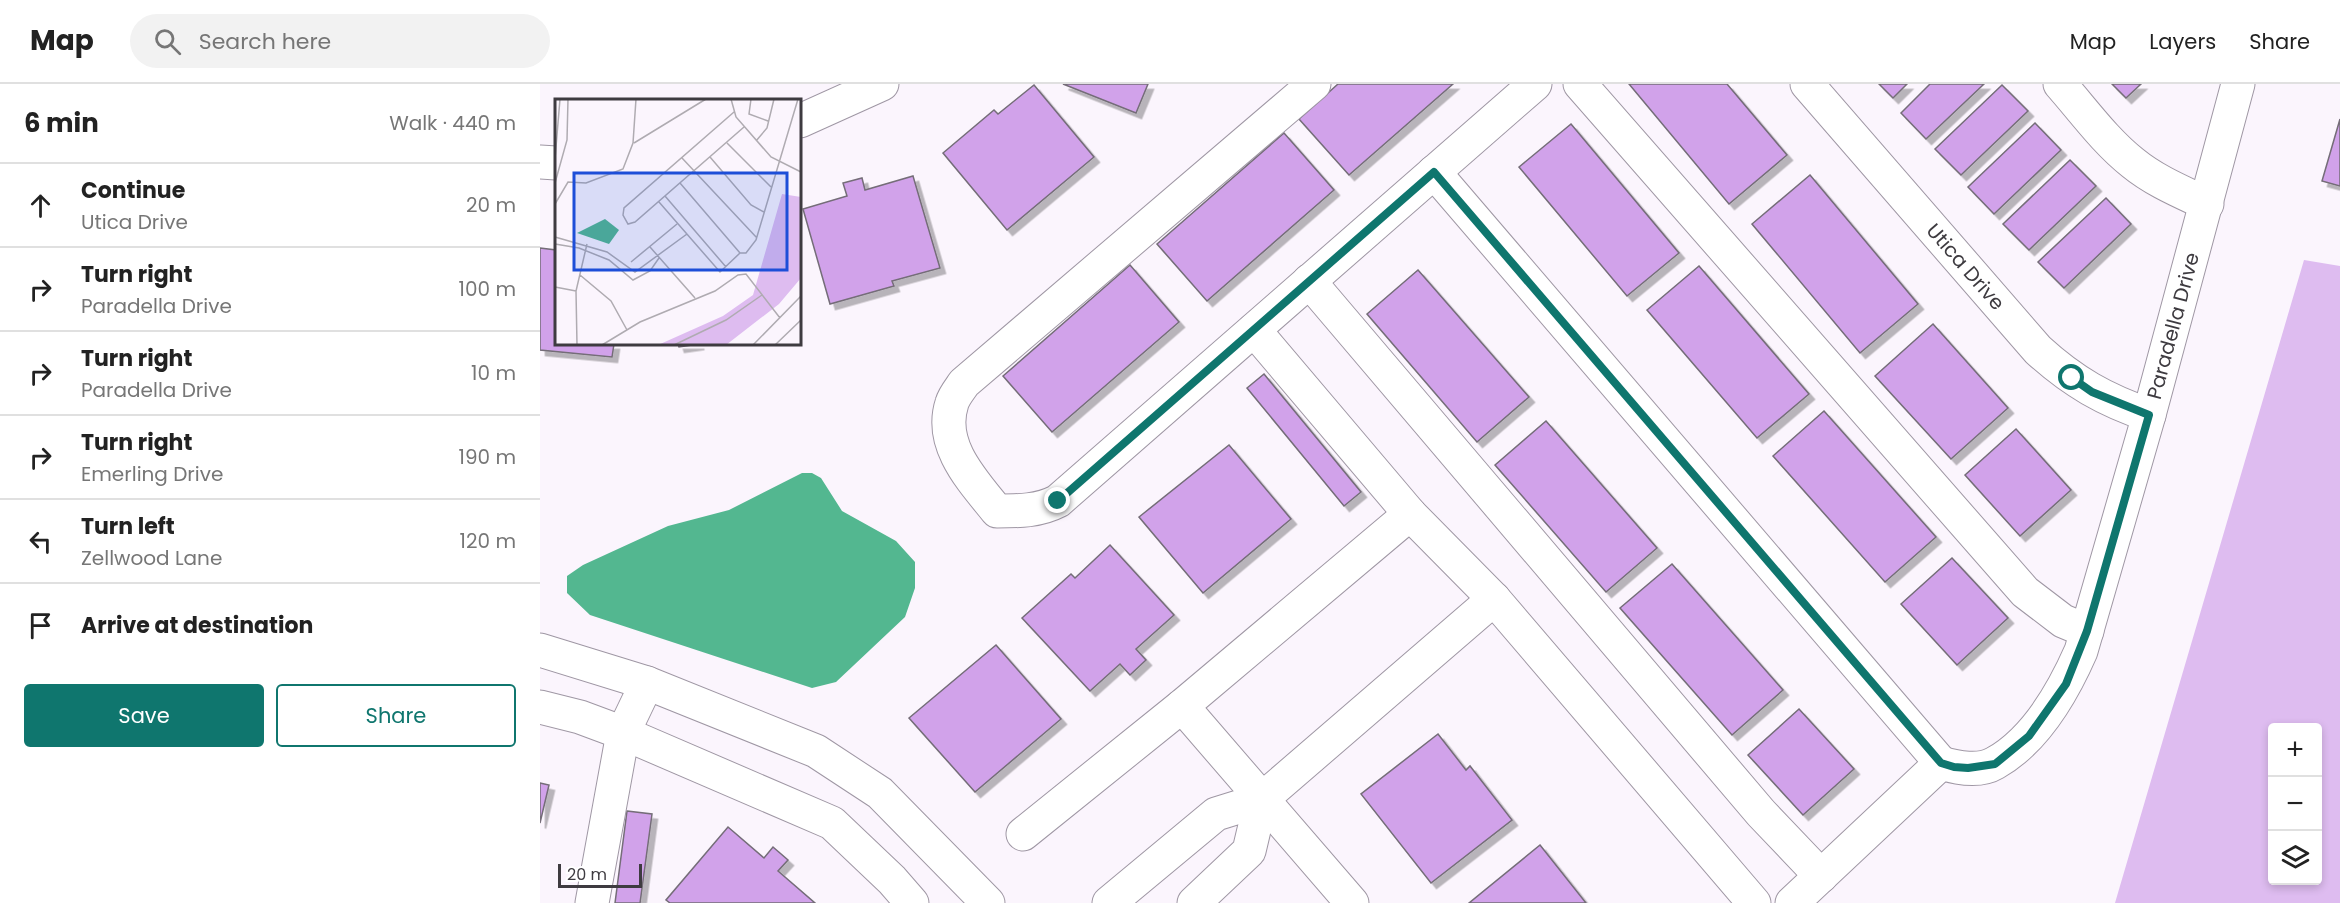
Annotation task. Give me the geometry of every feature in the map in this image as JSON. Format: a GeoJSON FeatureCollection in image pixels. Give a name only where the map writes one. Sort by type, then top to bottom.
{"type":"FeatureCollection","features":[{"type":"Feature","properties":{"kind":"street"},"geometry":{"type":"LineString","coordinates":[[801,121],[882,84]]}},
{"type":"Feature","properties":{"kind":"street"},"geometry":{"type":"LineString","coordinates":[[1314,84],[964,383],[952,402],[948,420],[950,438],[957,457],[998,511],[1047,507],[1058,501],[1535,84]]}},
{"type":"Feature","properties":{"kind":"street"},"geometry":{"type":"LineString","coordinates":[[1580,84],[2025,592],[2062,621],[2087,631]]}},
{"type":"Feature","properties":{"kind":"street","name":"Utica Drive"},"geometry":{"type":"LineString","coordinates":[[1807,84],[2038,350],[2053,364],[2092,392],[2149,415]]}},
{"type":"Feature","properties":{"kind":"street"},"geometry":{"type":"LineString","coordinates":[[2060,84],[2133,163],[2164,184],[2207,204]]}},
{"type":"Feature","properties":{"kind":"street","name":"Paradella Drive"},"geometry":{"type":"LineString","coordinates":[[1941,763],[1968,768],[1995,764],[2029,736],[2066,684],[2087,631],[2149,415],[2238,84]]}},
{"type":"Feature","properties":{"kind":"street"},"geometry":{"type":"LineString","coordinates":[[540,162],[555,163]]}},
{"type":"Feature","properties":{"kind":"street"},"geometry":{"type":"LineString","coordinates":[[1434,172],[1941,763],[1792,903]]}},
{"type":"Feature","properties":{"kind":"street"},"geometry":{"type":"LineString","coordinates":[[1309,281],[1761,813],[1821,876]]}},
{"type":"Feature","properties":{"kind":"street"},"geometry":{"type":"LineString","coordinates":[[1254,330],[1410,514],[1494,599],[1754,903]]}},
{"type":"Feature","properties":{"kind":"street"},"geometry":{"type":"LineString","coordinates":[[1023,834],[1182,706],[1410,514]]}},
{"type":"Feature","properties":{"kind":"street"},"geometry":{"type":"LineString","coordinates":[[1109,903],[1216,814],[1261,800],[1494,599]]}},
{"type":"Feature","properties":{"kind":"street"},"geometry":{"type":"LineString","coordinates":[[540,650],[647,683],[816,751],[880,793],[988,903]]}},
{"type":"Feature","properties":{"kind":"street"},"geometry":{"type":"LineString","coordinates":[[592,903],[623,733],[647,683]]}},
{"type":"Feature","properties":{"kind":"street"},"geometry":{"type":"LineString","coordinates":[[540,706],[580,717],[623,733],[832,823],[892,880],[912,903]]}},
{"type":"Feature","properties":{"kind":"street"},"geometry":{"type":"LineString","coordinates":[[1182,706],[1352,903]]}},
{"type":"Feature","properties":{"kind":"street"},"geometry":{"type":"LineString","coordinates":[[1194,903],[1250,851],[1261,800]]}},
{"type":"Feature","properties":{"kind":"shaded area"},"geometry":{"type":"Polygon","coordinates":[[[2304,260],[2340,266],[2340,903],[2115,903],[2304,260]]]}},
{"type":"Feature","properties":{"kind":"shaded area"},"geometry":{"type":"Polygon","coordinates":[[[802,473],[812,473],[821,478],[842,511],[896,541],[915,562],[915,588],[905,617],[836,682],[812,688],[590,615],[567,593],[567,576],[583,565],[668,526],[729,510],[802,473]]]}},
{"type":"Feature","properties":{"kind":"building"},"geometry":{"type":"Polygon","coordinates":[[[1063,84],[1148,84],[1136,113],[1063,84]]]}},
{"type":"Feature","properties":{"kind":"building"},"geometry":{"type":"Polygon","coordinates":[[[1338,84],[1453,84],[1349,175],[1299,119],[1338,84]]]}},
{"type":"Feature","properties":{"kind":"building"},"geometry":{"type":"Polygon","coordinates":[[[1629,84],[1727,84],[1787,155],[1729,204],[1629,84]]]}},
{"type":"Feature","properties":{"kind":"building"},"geometry":{"type":"Polygon","coordinates":[[[1879,84],[1907,84],[1893,98],[1879,84]]]}},
{"type":"Feature","properties":{"kind":"building"},"geometry":{"type":"Polygon","coordinates":[[[1930,84],[1984,84],[1926,139],[1901,113],[1930,84]]]}},
{"type":"Feature","properties":{"kind":"building"},"geometry":{"type":"Polygon","coordinates":[[[2112,84],[2141,84],[2126,98],[2112,84]]]}},
{"type":"Feature","properties":{"kind":"building"},"geometry":{"type":"Polygon","coordinates":[[[1034,85],[1094,157],[1007,230],[943,153],[994,110],[998,114],[1034,85]]]}},
{"type":"Feature","properties":{"kind":"building"},"geometry":{"type":"Polygon","coordinates":[[[2002,85],[2028,111],[1961,175],[1935,149],[2002,85]]]}},
{"type":"Feature","properties":{"kind":"building"},"geometry":{"type":"Polygon","coordinates":[[[2340,119],[2340,186],[2322,181],[2340,119]]]}},
{"type":"Feature","properties":{"kind":"building"},"geometry":{"type":"Polygon","coordinates":[[[2035,123],[2061,150],[1994,214],[1968,187],[2035,123]]]}},
{"type":"Feature","properties":{"kind":"building"},"geometry":{"type":"Polygon","coordinates":[[[1571,124],[1679,253],[1627,296],[1519,167],[1571,124]]]}},
{"type":"Feature","properties":{"kind":"building"},"geometry":{"type":"Polygon","coordinates":[[[1284,133],[1334,190],[1207,301],[1157,244],[1284,133]]]}},
{"type":"Feature","properties":{"kind":"building"},"geometry":{"type":"Polygon","coordinates":[[[2070,160],[2096,186],[2029,250],[2003,224],[2070,160]]]}},
{"type":"Feature","properties":{"kind":"building"},"geometry":{"type":"Polygon","coordinates":[[[1810,175],[1918,304],[1860,353],[1752,224],[1810,175]]]}},
{"type":"Feature","properties":{"kind":"building"},"geometry":{"type":"Polygon","coordinates":[[[913,176],[940,268],[892,281],[894,286],[830,304],[803,209],[847,196],[843,183],[862,178],[865,190],[913,176]]]}},
{"type":"Feature","properties":{"kind":"building"},"geometry":{"type":"Polygon","coordinates":[[[2106,198],[2131,224],[2064,288],[2038,262],[2106,198]]]}},
{"type":"Feature","properties":{"kind":"building"},"geometry":{"type":"Polygon","coordinates":[[[540,248],[555,250],[555,345],[614,345],[612,357],[540,350],[540,248]]]}},
{"type":"Feature","properties":{"kind":"building"},"geometry":{"type":"Polygon","coordinates":[[[1130,265],[1179,322],[1052,432],[1003,376],[1130,265]]]}},
{"type":"Feature","properties":{"kind":"building"},"geometry":{"type":"Polygon","coordinates":[[[1699,266],[1809,394],[1757,438],[1647,310],[1699,266]]]}},
{"type":"Feature","properties":{"kind":"building"},"geometry":{"type":"Polygon","coordinates":[[[1418,270],[1529,397],[1477,442],[1367,314],[1418,270]]]}},
{"type":"Feature","properties":{"kind":"building"},"geometry":{"type":"Polygon","coordinates":[[[1933,324],[2008,408],[1951,459],[1875,376],[1933,324]]]}},
{"type":"Feature","properties":{"kind":"building"},"geometry":{"type":"Polygon","coordinates":[[[1264,374],[1361,492],[1344,506],[1247,388],[1264,374]]]}},
{"type":"Feature","properties":{"kind":"building"},"geometry":{"type":"Polygon","coordinates":[[[1824,411],[1936,537],[1885,582],[1773,456],[1824,411]]]}},
{"type":"Feature","properties":{"kind":"building"},"geometry":{"type":"Polygon","coordinates":[[[1546,421],[1657,548],[1606,592],[1495,465],[1546,421]]]}},
{"type":"Feature","properties":{"kind":"building"},"geometry":{"type":"Polygon","coordinates":[[[2016,429],[2071,490],[2020,536],[1965,475],[2016,429]]]}},
{"type":"Feature","properties":{"kind":"building"},"geometry":{"type":"Polygon","coordinates":[[[1229,445],[1291,519],[1203,593],[1139,517],[1229,445]]]}},
{"type":"Feature","properties":{"kind":"building"},"geometry":{"type":"Polygon","coordinates":[[[1110,545],[1174,615],[1136,649],[1146,660],[1130,675],[1120,664],[1090,691],[1022,618],[1071,574],[1075,578],[1110,545]]]}},
{"type":"Feature","properties":{"kind":"building"},"geometry":{"type":"Polygon","coordinates":[[[1952,558],[2008,618],[1957,665],[1901,604],[1952,558]]]}},
{"type":"Feature","properties":{"kind":"building"},"geometry":{"type":"Polygon","coordinates":[[[1672,564],[1783,690],[1732,735],[1620,608],[1672,564]]]}},
{"type":"Feature","properties":{"kind":"building"},"geometry":{"type":"Polygon","coordinates":[[[996,645],[1061,719],[975,792],[909,718],[996,645]]]}},
{"type":"Feature","properties":{"kind":"building"},"geometry":{"type":"Polygon","coordinates":[[[1799,709],[1854,769],[1803,815],[1748,755],[1799,709]]]}},
{"type":"Feature","properties":{"kind":"building"},"geometry":{"type":"Polygon","coordinates":[[[1438,734],[1466,770],[1470,766],[1512,820],[1431,883],[1361,794],[1438,734]]]}},
{"type":"Feature","properties":{"kind":"building"},"geometry":{"type":"Polygon","coordinates":[[[540,783],[549,785],[540,823],[540,783]]]}},
{"type":"Feature","properties":{"kind":"building"},"geometry":{"type":"Polygon","coordinates":[[[627,811],[652,814],[640,903],[615,903],[627,811]]]}},
{"type":"Feature","properties":{"kind":"building"},"geometry":{"type":"Polygon","coordinates":[[[728,827],[764,858],[773,847],[788,860],[778,871],[815,903],[670,903],[666,900],[728,827]]]}},
{"type":"Feature","properties":{"kind":"building"},"geometry":{"type":"Polygon","coordinates":[[[1540,845],[1586,903],[1469,903],[1540,845]]]}},
{"type":"Feature","properties":{"kind":"route"},"geometry":{"type":"LineString","coordinates":[[1058,501],[1434,172],[1941,763],[1954,767],[1982,767],[1995,764],[2029,736],[2066,684],[2081,651],[2149,415],[2092,392],[2072,378]]}}]}
